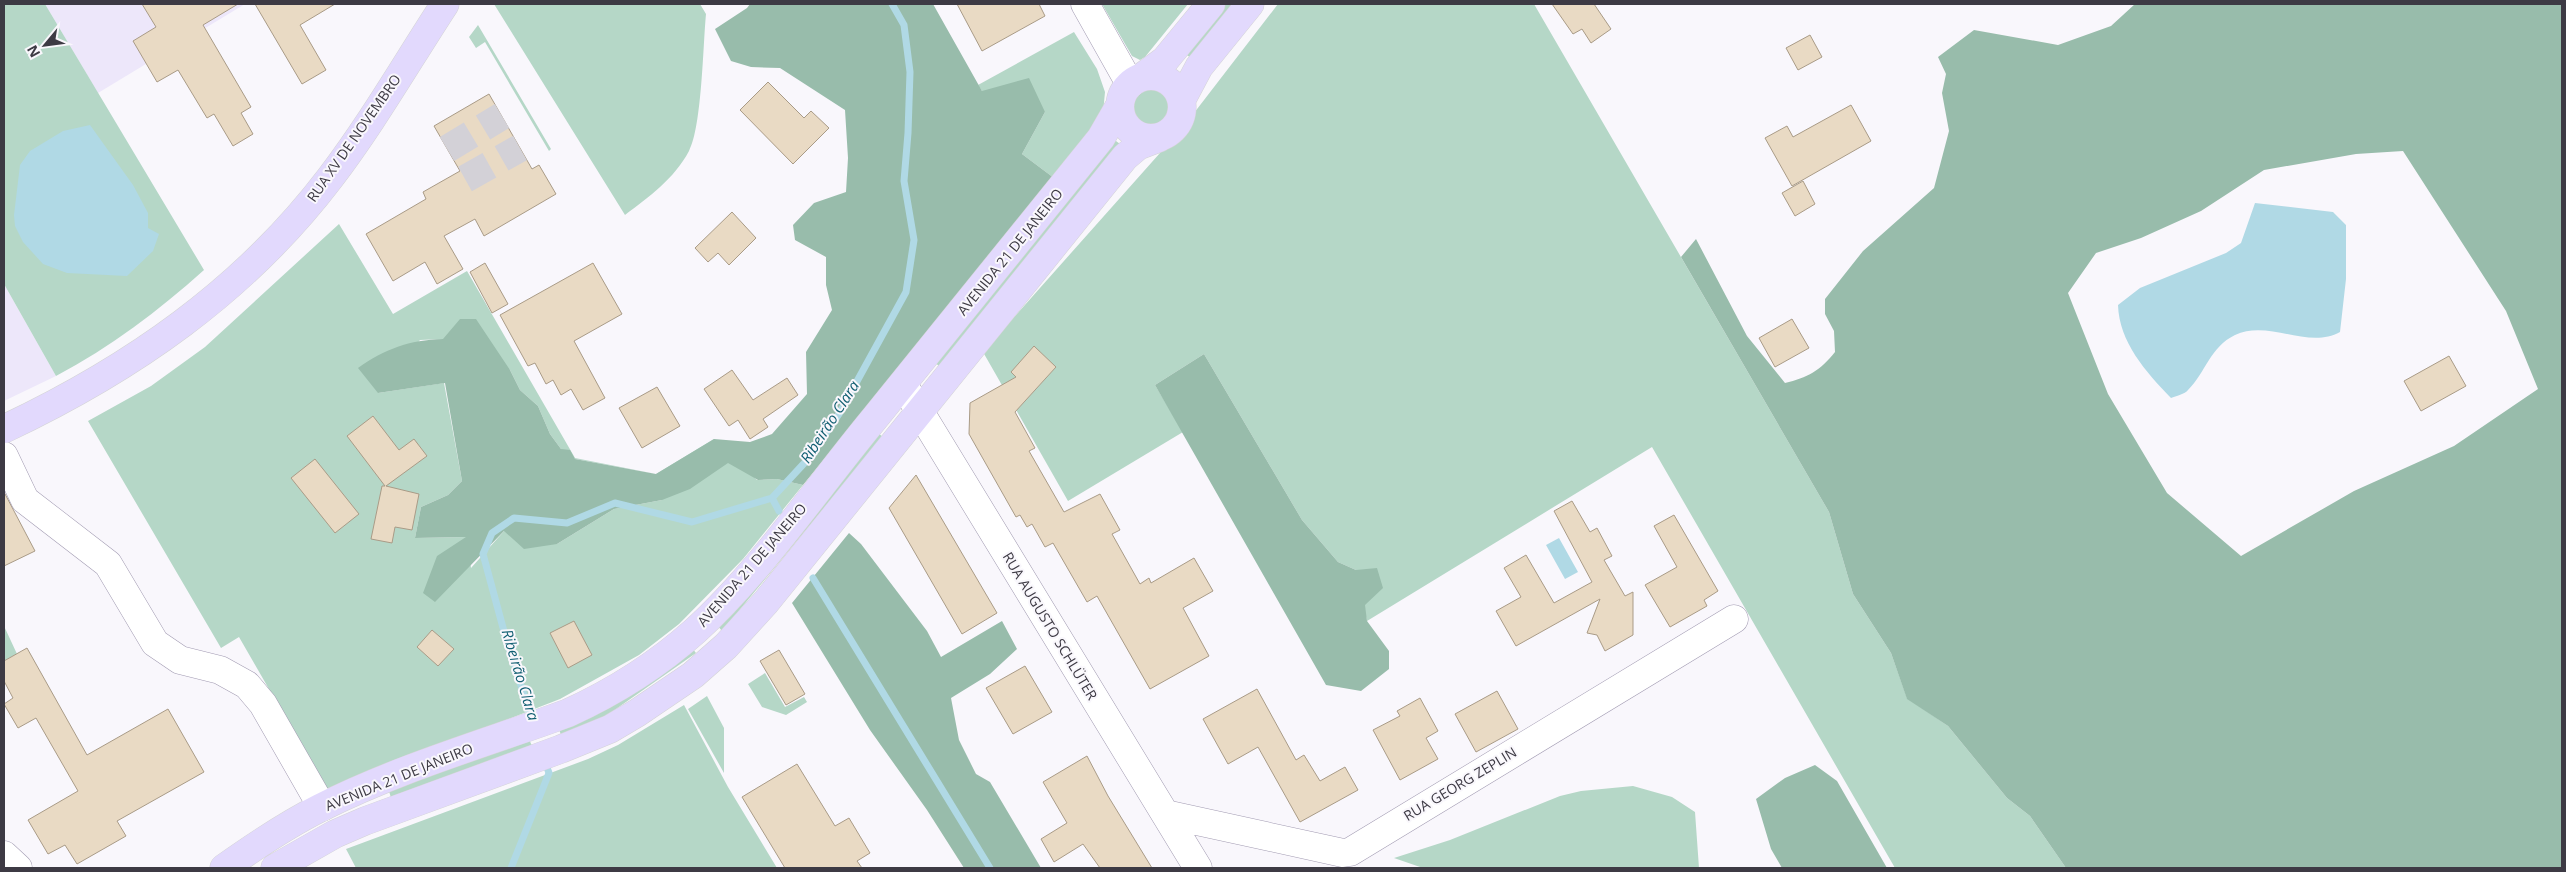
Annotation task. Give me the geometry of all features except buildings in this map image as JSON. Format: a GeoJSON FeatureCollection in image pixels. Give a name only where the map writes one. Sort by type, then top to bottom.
{"type":"FeatureCollection","features":[{"type":"Feature","properties":{"kind":"main road","name":"RUA XV DE NOVEMBRO"},"geometry":{"type":"LineString","coordinates":[[4,429],[79,391],[145,352],[189,321],[258,259],[331,177],[445,4]]}},
{"type":"Feature","properties":{"kind":"main road","name":"AVENIDA 21 DE JANEIRO"},"geometry":{"type":"LineString","coordinates":[[224,868],[263,841],[322,807],[386,780],[597,700],[647,669],[695,631],[757,564],[1101,138],[1131,89],[1165,60],[1211,4]]}},
{"type":"Feature","properties":{"kind":"main road"},"geometry":{"type":"LineString","coordinates":[[1182,99],[1199,67],[1250,4]]}},
{"type":"Feature","properties":{"kind":"main road"},"geometry":{"type":"LineString","coordinates":[[1152,76],[1171,82],[1182,99],[1183,108],[1176,127],[1160,138],[1140,137],[1132,132],[1121,115],[1131,89],[1152,76]]}},
{"type":"Feature","properties":{"kind":"main road","name":"AVENIDA 21 DE JANEIRO"},"geometry":{"type":"LineString","coordinates":[[275,868],[335,834],[610,729],[637,714],[711,660],[766,602],[1125,157],[1138,146],[1160,138]]}},
{"type":"Feature","properties":{"kind":"main road"},"geometry":{"type":"LineString","coordinates":[[695,631],[711,660]]}},
{"type":"Feature","properties":{"kind":"main road"},"geometry":{"type":"LineString","coordinates":[[322,807],[335,834]]}},
{"type":"Feature","properties":{"kind":"street"},"geometry":{"type":"LineString","coordinates":[[1085,4],[1131,89]]}},
{"type":"Feature","properties":{"kind":"street","name":"RUA AUGUSTO SCHLÜTER"},"geometry":{"type":"LineString","coordinates":[[903,384],[1198,868]]}},
{"type":"Feature","properties":{"kind":"street"},"geometry":{"type":"LineString","coordinates":[[4,456],[24,500],[108,564],[155,644],[180,660],[220,670],[247,685],[263,704],[322,807]]}},
{"type":"Feature","properties":{"kind":"street","name":"RUA GEORG ZEPLIN"},"geometry":{"type":"LineString","coordinates":[[1164,814],[1343,853],[1350,852],[1734,619]]}},
{"type":"Feature","properties":{"kind":"street"},"geometry":{"type":"LineString","coordinates":[[4,855],[18,868]]}},
{"type":"Feature","properties":{"kind":"shaded area"},"geometry":{"type":"Polygon","coordinates":[[[45,4],[245,4],[98,93],[45,4]]]}},
{"type":"Feature","properties":{"kind":"shaded area"},"geometry":{"type":"Polygon","coordinates":[[[4,284],[56,376],[4,401],[4,284]]]}},
{"type":"Feature","properties":{"kind":"green space"},"geometry":{"type":"Polygon","coordinates":[[[4,4],[45,4],[204,270],[169,300],[115,341],[56,376],[4,284],[4,4]]]}},
{"type":"Feature","properties":{"kind":"green space"},"geometry":{"type":"Polygon","coordinates":[[[494,4],[700,4],[706,14],[701,85],[697,124],[689,151],[668,179],[625,215],[494,4]]]}},
{"type":"Feature","properties":{"kind":"green space"},"geometry":{"type":"Polygon","coordinates":[[[750,4],[933,4],[982,91],[1029,78],[1045,112],[1022,154],[1054,178],[803,485],[777,479],[758,480],[728,463],[690,489],[662,500],[614,509],[557,544],[524,549],[504,531],[435,602],[423,593],[437,556],[466,537],[415,538],[421,507],[448,495],[462,481],[445,383],[378,393],[358,368],[378,356],[398,347],[419,341],[443,339],[460,319],[476,319],[510,370],[520,390],[538,406],[550,434],[561,449],[570,450],[575,459],[656,474],[714,439],[750,442],[772,434],[807,394],[806,352],[832,310],[826,285],[826,257],[795,240],[793,225],[814,203],[846,192],[848,158],[845,110],[780,68],[751,67],[731,61],[715,29],[747,8],[750,4]]]}},
{"type":"Feature","properties":{"kind":"green space"},"geometry":{"type":"Polygon","coordinates":[[[1102,4],[1188,4],[1145,57],[1140,60],[1132,56],[1102,4]]]}},
{"type":"Feature","properties":{"kind":"green space"},"geometry":{"type":"Polygon","coordinates":[[[1225,4],[1235,4],[1191,58],[1184,53],[1225,4]]]}},
{"type":"Feature","properties":{"kind":"green space"},"geometry":{"type":"Polygon","coordinates":[[[1278,4],[1534,4],[1829,512],[1853,594],[1891,653],[1907,698],[1948,726],[2007,798],[2030,816],[2066,868],[1895,868],[1652,447],[1367,621],[1356,570],[1338,562],[1302,520],[1204,354],[1155,385],[1183,432],[1068,501],[983,352],[1184,126],[1278,4]]]}},
{"type":"Feature","properties":{"kind":"green space"},"geometry":{"type":"Polygon","coordinates":[[[2135,4],[2562,4],[2562,868],[2066,868],[2030,816],[2007,798],[1948,726],[1907,699],[1891,653],[1853,594],[1829,512],[1681,257],[1696,239],[1747,336],[1785,383],[1807,376],[1824,364],[1835,352],[1834,331],[1825,314],[1825,299],[1863,251],[1934,188],[1949,131],[1942,93],[1946,74],[1938,57],[1974,30],[2058,45],[2111,26],[2135,4]],[[2403,151],[2356,154],[2264,170],[2201,211],[2141,238],[2096,253],[2068,293],[2108,394],[2167,493],[2241,556],[2354,491],[2454,446],[2538,389],[2506,311],[2403,151]]]}},
{"type":"Feature","properties":{"kind":"green space"},"geometry":{"type":"Polygon","coordinates":[[[478,25],[551,149],[549,151],[485,42],[476,48],[469,37],[478,25]]]}},
{"type":"Feature","properties":{"kind":"green space"},"geometry":{"type":"Polygon","coordinates":[[[1074,32],[1097,69],[1105,92],[1103,113],[1054,178],[1022,154],[1045,112],[982,91],[978,85],[1074,32]]]}},
{"type":"Feature","properties":{"kind":"green space"},"geometry":{"type":"Polygon","coordinates":[[[1152,85],[1164,89],[1170,95],[1174,107],[1170,119],[1164,125],[1152,129],[1140,125],[1134,119],[1130,107],[1134,95],[1140,89],[1152,85]]]}},
{"type":"Feature","properties":{"kind":"green space"},"geometry":{"type":"Polygon","coordinates":[[[1112,138],[1120,144],[943,369],[934,362],[1112,138]]]}},
{"type":"Feature","properties":{"kind":"green space"},"geometry":{"type":"Polygon","coordinates":[[[339,224],[393,314],[467,271],[575,458],[656,474],[714,439],[757,480],[777,479],[803,485],[743,559],[679,624],[639,655],[560,699],[327,790],[239,637],[221,648],[88,421],[151,386],[205,347],[339,224]],[[443,339],[420,340],[378,393],[444,383],[462,481],[448,495],[421,507],[415,538],[467,537],[471,568],[505,530],[557,544],[614,509],[662,500],[656,474],[575,459],[561,449],[550,434],[538,406],[520,390],[510,370],[443,339]]]}},
{"type":"Feature","properties":{"kind":"green space"},"geometry":{"type":"Polygon","coordinates":[[[1204,354],[1302,520],[1338,562],[1356,570],[1377,568],[1383,588],[1365,605],[1367,621],[1389,651],[1389,669],[1361,691],[1326,685],[1155,385],[1204,354]]]}},
{"type":"Feature","properties":{"kind":"green space"},"geometry":{"type":"Polygon","coordinates":[[[878,433],[883,437],[722,631],[717,625],[878,433]]]}},
{"type":"Feature","properties":{"kind":"green space"},"geometry":{"type":"Polygon","coordinates":[[[849,533],[861,544],[927,631],[941,657],[1002,621],[1017,649],[990,674],[951,698],[959,740],[976,774],[990,782],[1041,868],[964,868],[927,810],[870,730],[792,603],[849,533]]]}},
{"type":"Feature","properties":{"kind":"green space"},"geometry":{"type":"Polygon","coordinates":[[[4,626],[17,654],[4,661],[4,626]]]}},
{"type":"Feature","properties":{"kind":"green space"},"geometry":{"type":"Polygon","coordinates":[[[692,648],[696,653],[606,716],[561,735],[559,729],[692,648]]]}},
{"type":"Feature","properties":{"kind":"green space"},"geometry":{"type":"Polygon","coordinates":[[[765,673],[785,707],[804,697],[807,702],[786,715],[762,707],[748,684],[765,673]]]}},
{"type":"Feature","properties":{"kind":"green space"},"geometry":{"type":"Polygon","coordinates":[[[707,696],[724,728],[724,773],[688,709],[707,696]]]}},
{"type":"Feature","properties":{"kind":"green space"},"geometry":{"type":"Polygon","coordinates":[[[684,705],[728,787],[777,868],[356,868],[346,849],[588,759],[618,745],[684,705]]]}},
{"type":"Feature","properties":{"kind":"green space"},"geometry":{"type":"Polygon","coordinates":[[[529,739],[532,746],[391,798],[389,791],[529,739]]]}},
{"type":"Feature","properties":{"kind":"green space"},"geometry":{"type":"Polygon","coordinates":[[[1815,765],[1837,781],[1887,868],[1782,868],[1771,849],[1756,799],[1785,778],[1815,765]]]}},
{"type":"Feature","properties":{"kind":"green space"},"geometry":{"type":"Polygon","coordinates":[[[1633,786],[1672,797],[1695,812],[1699,868],[1423,868],[1394,858],[1450,840],[1560,796],[1581,791],[1633,786]]]}},
{"type":"Feature","properties":{"kind":"water"},"geometry":{"type":"Polygon","coordinates":[[[90,125],[133,185],[148,213],[148,228],[159,234],[153,251],[127,276],[67,273],[43,264],[23,242],[15,226],[14,215],[20,165],[30,151],[63,131],[90,125]]]}},
{"type":"Feature","properties":{"kind":"water"},"geometry":{"type":"Polygon","coordinates":[[[2255,203],[2333,212],[2346,225],[2346,279],[2340,332],[2328,337],[2315,338],[2261,330],[2235,335],[2214,353],[2187,391],[2171,398],[2152,378],[2129,344],[2123,331],[2118,305],[2140,288],[2226,253],[2241,243],[2255,203]]]}},
{"type":"Feature","properties":{"kind":"water"},"geometry":{"type":"Polygon","coordinates":[[[1559,538],[1578,572],[1565,579],[1546,545],[1559,538]]]}},
{"type":"Feature","properties":{"kind":"waterway","name":"Ribeirão Clara"},"geometry":{"type":"LineString","coordinates":[[532,720],[505,635],[483,554],[492,533],[514,518],[567,523],[615,503],[692,522],[772,498],[809,458],[839,414],[906,292],[914,240],[904,181],[910,72],[904,25],[892,4]]}},
{"type":"Feature","properties":{"kind":"waterway"},"geometry":{"type":"LineString","coordinates":[[772,498],[779,511]]}},
{"type":"Feature","properties":{"kind":"waterway"},"geometry":{"type":"LineString","coordinates":[[813,578],[990,868]]}},
{"type":"Feature","properties":{"kind":"waterway","name":"Ribeirão Clara"},"geometry":{"type":"LineString","coordinates":[[511,868],[549,773],[545,762]]}},
{"type":"Feature","properties":{"kind":"tunnel"},"geometry":{"type":"LineString","coordinates":[[447,149],[502,116]]}},
{"type":"Feature","properties":{"kind":"tunnel"},"geometry":{"type":"LineString","coordinates":[[465,179],[520,148]]}}]}
